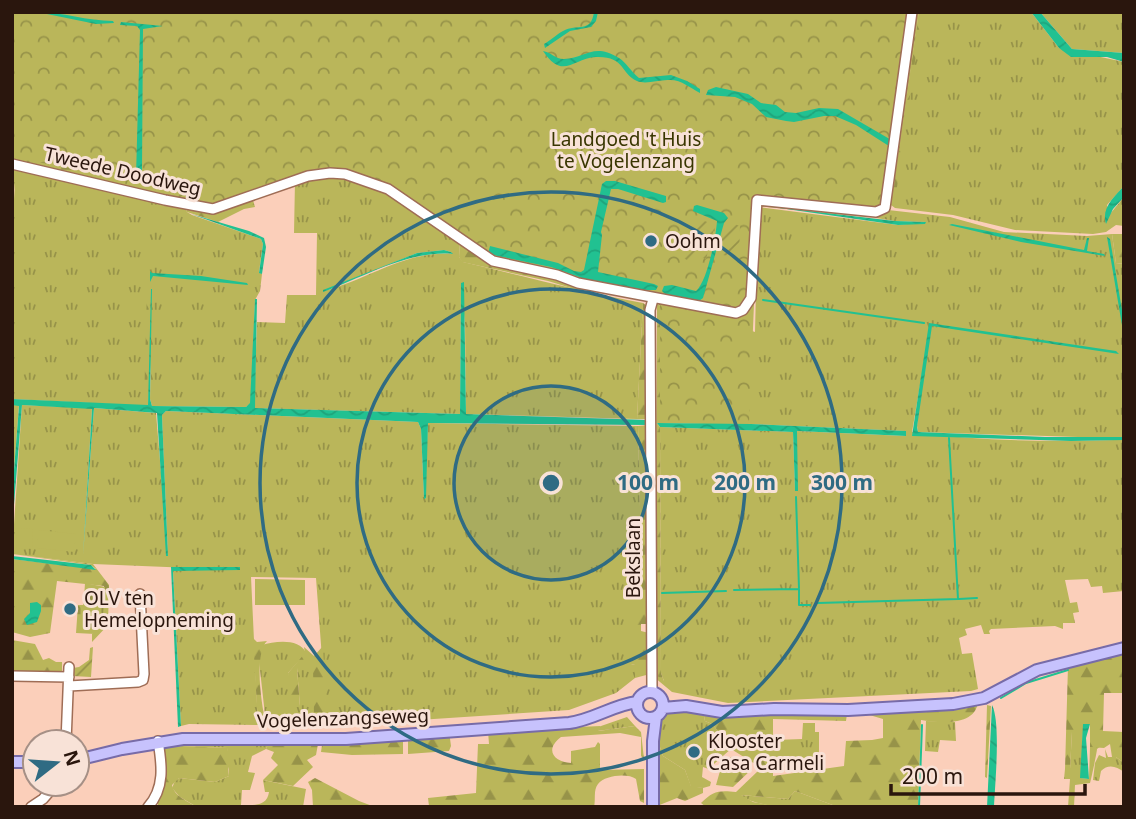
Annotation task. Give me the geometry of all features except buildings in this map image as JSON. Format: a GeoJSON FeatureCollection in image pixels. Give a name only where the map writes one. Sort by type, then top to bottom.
{"type":"FeatureCollection","features":[{"type":"Feature","properties":{"kind":"main road"},"geometry":{"type":"LineString","coordinates":[[637,705],[657,711],[678,702],[686,706],[722,712],[774,709],[848,710],[953,704],[984,698],[1037,670],[1124,648]]}},
{"type":"Feature","properties":{"kind":"main road","name":"Vogelenzangseweg"},"geometry":{"type":"LineString","coordinates":[[91,757],[158,741],[196,738],[384,737],[569,723],[582,721],[624,704],[637,705],[641,694],[652,691]]}},
{"type":"Feature","properties":{"kind":"main road"},"geometry":{"type":"LineString","coordinates":[[652,691],[657,711],[653,741],[653,807]]}},
{"type":"Feature","properties":{"kind":"street","name":"Tweede Doodweg"},"geometry":{"type":"LineString","coordinates":[[12,163],[213,209],[308,176],[345,174],[388,190],[493,261],[557,275],[578,283],[736,313],[743,310],[751,298],[757,200],[876,212],[885,208],[912,12]]}},
{"type":"Feature","properties":{"kind":"street","name":"Bekslaan"},"geometry":{"type":"LineString","coordinates":[[652,691],[650,310],[653,299]]}},
{"type":"Feature","properties":{"kind":"street"},"geometry":{"type":"LineString","coordinates":[[12,676],[69,677],[126,683],[142,680],[144,674],[140,594]]}},
{"type":"Feature","properties":{"kind":"street"},"geometry":{"type":"LineString","coordinates":[[67,728],[69,677]]}},
{"type":"Feature","properties":{"kind":"street"},"geometry":{"type":"LineString","coordinates":[[148,807],[158,794],[161,777],[158,741]]}},
{"type":"Feature","properties":{"kind":"green space","name":"Landgoed 't Huis te Vogelenzang"},"geometry":{"type":"Polygon","coordinates":[[[12,12],[919,12],[891,208],[886,216],[867,217],[758,206],[749,426],[660,422],[660,296],[493,258],[401,196],[330,171],[209,207],[134,189],[66,167],[12,158],[12,12]]]}},
{"type":"Feature","properties":{"kind":"green space"},"geometry":{"type":"Polygon","coordinates":[[[919,12],[1031,12],[1059,48],[1124,62],[1124,186],[1107,205],[1110,214],[1124,197],[1124,226],[1116,225],[1106,232],[1093,234],[1015,230],[953,215],[895,208],[891,205],[919,12]]]}},
{"type":"Feature","properties":{"kind":"green space"},"geometry":{"type":"Polygon","coordinates":[[[919,12],[922,12],[895,201],[892,200],[919,12]]]}},
{"type":"Feature","properties":{"kind":"green space"},"geometry":{"type":"Polygon","coordinates":[[[1040,12],[1124,12],[1124,53],[1072,49],[1040,12]]]}},
{"type":"Feature","properties":{"kind":"green space"},"geometry":{"type":"Polygon","coordinates":[[[12,148],[138,190],[12,162],[12,148]]]}},
{"type":"Feature","properties":{"kind":"green space"},"geometry":{"type":"Polygon","coordinates":[[[12,166],[185,206],[187,212],[192,215],[261,239],[263,244],[259,272],[262,274],[260,291],[255,300],[251,403],[246,407],[152,406],[151,359],[148,406],[12,399],[12,231],[15,183],[12,204],[12,166]]]}},
{"type":"Feature","properties":{"kind":"green space"},"geometry":{"type":"Polygon","coordinates":[[[330,174],[375,185],[460,241],[459,257],[463,262],[643,303],[637,419],[466,414],[465,324],[461,283],[460,414],[254,408],[257,322],[285,323],[287,295],[316,295],[317,233],[294,233],[295,181],[330,174]],[[444,250],[417,253],[323,291],[402,261],[435,254],[452,254],[444,250]]]}},
{"type":"Feature","properties":{"kind":"green space"},"geometry":{"type":"Polygon","coordinates":[[[252,197],[255,207],[244,209],[218,222],[187,212],[185,206],[252,197]]]}},
{"type":"Feature","properties":{"kind":"green space"},"geometry":{"type":"Polygon","coordinates":[[[758,207],[898,225],[926,222],[876,218],[888,210],[950,217],[1004,232],[1087,236],[1112,234],[1116,263],[1124,264],[1124,591],[1103,593],[1102,586],[1091,587],[1088,579],[1065,580],[1070,603],[1077,602],[1079,612],[1073,613],[1075,623],[1063,623],[1063,629],[1055,626],[991,629],[990,634],[984,634],[981,625],[965,629],[967,635],[959,638],[962,654],[972,653],[978,689],[971,691],[728,703],[672,692],[654,677],[656,674],[664,681],[661,673],[660,427],[793,432],[797,491],[797,431],[905,436],[906,433],[752,424],[657,423],[661,307],[657,303],[664,302],[755,332],[758,207]],[[925,356],[912,432],[1013,440],[1114,440],[918,432],[925,356]]]}},
{"type":"Feature","properties":{"kind":"green space"},"geometry":{"type":"Polygon","coordinates":[[[702,220],[715,225],[706,259],[691,263],[681,256],[690,230],[695,222],[702,220]]]}},
{"type":"Feature","properties":{"kind":"green space"},"geometry":{"type":"Polygon","coordinates":[[[725,221],[740,226],[737,258],[737,249],[736,257],[716,254],[725,221]]]}},
{"type":"Feature","properties":{"kind":"green space"},"geometry":{"type":"Polygon","coordinates":[[[1112,234],[1124,234],[1124,264],[1116,263],[1112,234]]]}},
{"type":"Feature","properties":{"kind":"green space"},"geometry":{"type":"Polygon","coordinates":[[[460,241],[583,286],[581,291],[462,262],[459,257],[460,241]]]}},
{"type":"Feature","properties":{"kind":"green space"},"geometry":{"type":"Polygon","coordinates":[[[147,288],[147,405],[144,405],[147,288]]]}},
{"type":"Feature","properties":{"kind":"green space"},"geometry":{"type":"Polygon","coordinates":[[[643,303],[647,306],[649,419],[637,419],[643,303]]]}},
{"type":"Feature","properties":{"kind":"green space"},"geometry":{"type":"Polygon","coordinates":[[[657,303],[661,307],[661,419],[657,423],[660,427],[661,673],[665,684],[656,674],[655,641],[657,303]]]}},
{"type":"Feature","properties":{"kind":"green space"},"geometry":{"type":"Polygon","coordinates":[[[12,405],[19,405],[12,495],[12,405]]]}},
{"type":"Feature","properties":{"kind":"green space"},"geometry":{"type":"Polygon","coordinates":[[[22,405],[92,408],[83,556],[94,408],[156,413],[168,556],[162,415],[166,411],[418,422],[421,429],[424,498],[428,423],[638,426],[642,587],[631,588],[631,664],[635,665],[635,678],[616,693],[569,710],[327,726],[266,724],[259,661],[262,645],[287,642],[298,645],[306,653],[288,673],[300,707],[297,668],[314,668],[314,714],[327,725],[316,578],[251,577],[258,725],[181,726],[173,570],[240,570],[93,564],[12,554],[22,405]]]}},
{"type":"Feature","properties":{"kind":"green space"},"geometry":{"type":"Polygon","coordinates":[[[649,425],[649,624],[641,624],[641,631],[649,633],[650,674],[635,678],[635,665],[631,664],[631,587],[642,587],[638,426],[649,425]]]}},
{"type":"Feature","properties":{"kind":"green space"},"geometry":{"type":"Polygon","coordinates":[[[17,528],[33,529],[32,549],[16,548],[17,528]]]}},
{"type":"Feature","properties":{"kind":"green space"},"geometry":{"type":"Polygon","coordinates":[[[39,530],[76,534],[74,552],[37,548],[39,530]]]}},
{"type":"Feature","properties":{"kind":"green space"},"geometry":{"type":"Polygon","coordinates":[[[12,554],[93,564],[109,585],[108,625],[92,642],[92,634],[102,629],[104,586],[57,581],[50,633],[30,637],[12,632],[12,559],[96,569],[91,565],[12,554]]]}},
{"type":"Feature","properties":{"kind":"green space"},"geometry":{"type":"Polygon","coordinates":[[[255,579],[305,580],[305,605],[255,605],[255,579]]]}},
{"type":"Feature","properties":{"kind":"green space"},"geometry":{"type":"Polygon","coordinates":[[[85,583],[105,587],[102,629],[95,634],[76,633],[78,605],[87,602],[84,598],[85,583]]]}},
{"type":"Feature","properties":{"kind":"green space"},"geometry":{"type":"Polygon","coordinates":[[[253,638],[257,642],[267,641],[263,647],[260,668],[266,724],[258,725],[253,638]]]}},
{"type":"Feature","properties":{"kind":"green space"},"geometry":{"type":"Polygon","coordinates":[[[12,640],[35,644],[43,660],[49,658],[62,662],[62,673],[12,672],[12,640]]]}},
{"type":"Feature","properties":{"kind":"green space"},"geometry":{"type":"Polygon","coordinates":[[[323,646],[327,726],[314,715],[313,668],[297,668],[300,707],[290,705],[288,673],[305,653],[304,647],[314,656],[323,646]]]}},
{"type":"Feature","properties":{"kind":"green space"},"geometry":{"type":"Polygon","coordinates":[[[93,647],[91,677],[72,676],[73,668],[89,660],[90,648],[93,647]]]}},
{"type":"Feature","properties":{"kind":"green space"},"geometry":{"type":"Polygon","coordinates":[[[1124,653],[1124,693],[1104,693],[1103,731],[1124,732],[1124,763],[1112,757],[1110,744],[1104,748],[1090,747],[1090,724],[1083,724],[1083,732],[1072,732],[1070,769],[1065,769],[1068,666],[1124,653]]]}},
{"type":"Feature","properties":{"kind":"green space"},"geometry":{"type":"Polygon","coordinates":[[[978,702],[970,716],[955,722],[921,720],[918,807],[838,807],[795,791],[788,799],[741,795],[753,802],[780,807],[706,807],[701,803],[717,792],[736,792],[760,767],[731,749],[724,755],[716,754],[727,741],[712,724],[705,721],[704,716],[847,714],[846,721],[773,719],[773,776],[844,766],[846,741],[883,738],[883,719],[866,714],[978,702]]]}},
{"type":"Feature","properties":{"kind":"green space"},"geometry":{"type":"Polygon","coordinates":[[[987,705],[991,706],[987,778],[985,777],[987,705]]]}},
{"type":"Feature","properties":{"kind":"green space"},"geometry":{"type":"Polygon","coordinates":[[[679,709],[704,716],[705,721],[712,724],[727,741],[717,753],[724,755],[714,764],[714,771],[703,767],[702,777],[711,782],[710,786],[691,787],[685,770],[663,756],[660,747],[656,745],[662,717],[679,709]]]}},
{"type":"Feature","properties":{"kind":"green space"},"geometry":{"type":"Polygon","coordinates":[[[627,717],[635,726],[597,731],[601,726],[627,717]]]}},
{"type":"Feature","properties":{"kind":"green space"},"geometry":{"type":"Polygon","coordinates":[[[926,721],[955,722],[956,741],[940,740],[938,752],[925,751],[926,721]]]}},
{"type":"Feature","properties":{"kind":"green space"},"geometry":{"type":"Polygon","coordinates":[[[803,723],[815,723],[815,732],[819,732],[819,770],[799,773],[798,757],[772,759],[772,747],[775,747],[774,740],[802,739],[803,723]]]}},
{"type":"Feature","properties":{"kind":"green space"},"geometry":{"type":"Polygon","coordinates":[[[601,726],[598,731],[635,726],[641,732],[644,759],[641,756],[641,737],[620,733],[561,737],[553,746],[553,754],[560,760],[571,763],[571,751],[595,747],[598,742],[600,770],[644,769],[644,803],[640,801],[636,779],[622,776],[611,777],[598,784],[594,807],[429,806],[428,798],[476,793],[478,744],[489,744],[488,731],[601,726]]]}},
{"type":"Feature","properties":{"kind":"green space"},"geometry":{"type":"Polygon","coordinates":[[[449,731],[449,751],[408,754],[408,733],[449,731]]]}},
{"type":"Feature","properties":{"kind":"green space"},"geometry":{"type":"Polygon","coordinates":[[[1072,732],[1083,732],[1081,778],[1089,779],[1090,747],[1101,746],[1097,749],[1090,783],[1075,785],[1074,807],[1068,807],[1070,779],[1064,779],[1065,769],[1070,769],[1072,732]]]}},
{"type":"Feature","properties":{"kind":"green space"},"geometry":{"type":"Polygon","coordinates":[[[403,733],[403,754],[352,755],[321,752],[323,738],[403,733]]]}},
{"type":"Feature","properties":{"kind":"green space"},"geometry":{"type":"Polygon","coordinates":[[[268,744],[266,749],[252,756],[248,772],[255,773],[250,790],[242,790],[241,805],[259,804],[268,797],[269,792],[265,792],[263,780],[306,789],[303,807],[197,807],[180,797],[172,788],[179,778],[215,782],[229,776],[227,748],[182,746],[268,744]]]}},
{"type":"Feature","properties":{"kind":"green space"},"geometry":{"type":"Polygon","coordinates":[[[268,744],[318,744],[316,755],[307,760],[313,767],[293,786],[263,780],[278,765],[271,758],[274,752],[266,749],[268,744]]]}},
{"type":"Feature","properties":{"kind":"green space"},"geometry":{"type":"Polygon","coordinates":[[[656,745],[660,747],[663,756],[685,770],[691,786],[703,788],[703,793],[685,801],[677,798],[657,806],[656,745]]]}},
{"type":"Feature","properties":{"kind":"green space"},"geometry":{"type":"Polygon","coordinates":[[[164,748],[227,748],[231,762],[229,776],[215,782],[179,778],[172,785],[173,789],[197,807],[158,807],[166,776],[164,748]]]}},
{"type":"Feature","properties":{"kind":"green space"},"geometry":{"type":"Polygon","coordinates":[[[1105,749],[1108,757],[1116,757],[1124,763],[1124,772],[1115,767],[1106,767],[1101,771],[1099,781],[1093,780],[1095,763],[1099,755],[1106,758],[1105,749]]]}},
{"type":"Feature","properties":{"kind":"green space"},"geometry":{"type":"Polygon","coordinates":[[[731,757],[752,769],[733,787],[716,785],[722,764],[731,757]]]}},
{"type":"Feature","properties":{"kind":"green space"},"geometry":{"type":"Polygon","coordinates":[[[315,778],[375,807],[313,807],[312,790],[308,782],[315,778]]]}},
{"type":"Feature","properties":{"kind":"green space"},"geometry":{"type":"Polygon","coordinates":[[[795,791],[838,807],[774,806],[740,795],[788,799],[795,791]]]}},
{"type":"Feature","properties":{"kind":"water"},"geometry":{"type":"Polygon","coordinates":[[[37,12],[113,21],[114,23],[96,24],[37,12]]]}},
{"type":"Feature","properties":{"kind":"water"},"geometry":{"type":"Polygon","coordinates":[[[594,12],[598,12],[591,27],[570,31],[545,48],[544,44],[563,31],[587,26],[594,12]]]}},
{"type":"Feature","properties":{"kind":"water"},"geometry":{"type":"Polygon","coordinates":[[[1031,12],[1040,12],[1072,49],[1124,53],[1124,62],[1107,57],[1071,57],[1059,48],[1031,12]]]}},
{"type":"Feature","properties":{"kind":"water"},"geometry":{"type":"Polygon","coordinates":[[[121,22],[163,26],[143,29],[142,171],[141,181],[138,183],[140,30],[137,26],[120,25],[121,22]]]}},
{"type":"Feature","properties":{"kind":"water"},"geometry":{"type":"Polygon","coordinates":[[[543,51],[564,59],[603,51],[622,60],[639,78],[671,75],[700,89],[700,93],[674,80],[637,81],[617,62],[605,57],[588,58],[562,66],[556,65],[543,51]]]}},
{"type":"Feature","properties":{"kind":"water"},"geometry":{"type":"Polygon","coordinates":[[[716,87],[748,94],[761,103],[776,105],[785,112],[838,109],[893,141],[892,148],[856,125],[835,116],[786,121],[766,117],[752,104],[735,97],[706,95],[708,90],[716,87]]]}},
{"type":"Feature","properties":{"kind":"water"},"geometry":{"type":"Polygon","coordinates":[[[615,181],[666,196],[666,202],[663,203],[611,189],[601,232],[598,272],[654,284],[658,286],[656,290],[638,290],[593,282],[551,267],[488,254],[490,246],[558,263],[581,272],[584,270],[602,184],[615,181]]]}},
{"type":"Feature","properties":{"kind":"water"},"geometry":{"type":"Polygon","coordinates":[[[1124,186],[1124,197],[1113,209],[1106,224],[1107,208],[1124,186]]]}},
{"type":"Feature","properties":{"kind":"water"},"geometry":{"type":"Polygon","coordinates":[[[697,205],[724,213],[728,218],[724,223],[703,298],[699,301],[666,295],[662,291],[664,286],[672,285],[696,291],[704,279],[717,221],[693,211],[697,205]]]}},
{"type":"Feature","properties":{"kind":"water"},"geometry":{"type":"Polygon","coordinates":[[[758,205],[895,221],[926,222],[898,225],[758,205]]]}},
{"type":"Feature","properties":{"kind":"water"},"geometry":{"type":"Polygon","coordinates":[[[191,214],[264,238],[266,247],[262,274],[259,273],[263,244],[261,239],[191,214]]]}},
{"type":"Feature","properties":{"kind":"water"},"geometry":{"type":"Polygon","coordinates":[[[949,225],[1084,250],[1089,238],[1087,251],[1105,256],[1021,242],[949,225]]]}},
{"type":"Feature","properties":{"kind":"water"},"geometry":{"type":"Polygon","coordinates":[[[1107,237],[1110,239],[1124,322],[1124,337],[1107,237]]]}},
{"type":"Feature","properties":{"kind":"water"},"geometry":{"type":"Polygon","coordinates":[[[444,250],[453,254],[403,260],[323,292],[417,253],[444,250]]]}},
{"type":"Feature","properties":{"kind":"water"},"geometry":{"type":"Polygon","coordinates":[[[150,271],[201,276],[248,285],[153,276],[150,282],[150,271]]]}},
{"type":"Feature","properties":{"kind":"water"},"geometry":{"type":"Polygon","coordinates":[[[464,282],[466,414],[649,420],[649,425],[428,423],[424,499],[421,429],[418,422],[166,411],[162,415],[166,556],[157,413],[94,408],[83,556],[92,409],[22,405],[12,530],[19,406],[12,405],[12,399],[148,405],[151,289],[152,406],[246,407],[250,403],[257,299],[255,408],[460,414],[461,283],[464,282]]]}},
{"type":"Feature","properties":{"kind":"water"},"geometry":{"type":"Polygon","coordinates":[[[929,323],[1116,351],[1119,354],[932,326],[918,432],[1124,437],[1124,440],[912,436],[929,323]]]}},
{"type":"Feature","properties":{"kind":"water"},"geometry":{"type":"Polygon","coordinates":[[[657,423],[906,431],[906,436],[797,431],[798,491],[795,491],[793,432],[660,427],[657,423]]]}},
{"type":"Feature","properties":{"kind":"water"},"geometry":{"type":"Polygon","coordinates":[[[12,556],[91,565],[96,570],[12,559],[12,556]]]}},
{"type":"Feature","properties":{"kind":"water"},"geometry":{"type":"Polygon","coordinates":[[[171,567],[240,567],[240,570],[173,571],[181,726],[178,727],[171,567]]]}},
{"type":"Feature","properties":{"kind":"water"},"geometry":{"type":"Polygon","coordinates":[[[37,602],[41,605],[41,611],[37,622],[27,625],[24,619],[30,613],[30,603],[37,602]]]}},
{"type":"Feature","properties":{"kind":"water"},"geometry":{"type":"Polygon","coordinates":[[[992,705],[997,739],[996,769],[994,807],[987,807],[992,705]]]}},
{"type":"Feature","properties":{"kind":"water"},"geometry":{"type":"Polygon","coordinates":[[[1083,724],[1090,724],[1086,738],[1089,779],[1080,778],[1083,724]]]}},
{"type":"Feature","properties":{"kind":"waterway"},"geometry":{"type":"LineString","coordinates":[[763,300],[924,323]]}},
{"type":"Feature","properties":{"kind":"waterway"},"geometry":{"type":"LineString","coordinates":[[818,603],[958,599],[949,438]]}},
{"type":"Feature","properties":{"kind":"waterway"},"geometry":{"type":"LineString","coordinates":[[796,497],[799,588]]}},
{"type":"Feature","properties":{"kind":"waterway"},"geometry":{"type":"LineString","coordinates":[[734,590],[799,589],[799,605],[810,605]]}},
{"type":"Feature","properties":{"kind":"waterway"},"geometry":{"type":"LineString","coordinates":[[662,593],[726,591]]}},
{"type":"Feature","properties":{"kind":"waterway"},"geometry":{"type":"LineString","coordinates":[[959,599],[977,598]]}},
{"type":"Feature","properties":{"kind":"waterway"},"geometry":{"type":"LineString","coordinates":[[1001,698],[1026,683],[1068,670]]}},
{"type":"Feature","properties":{"kind":"waterway"},"geometry":{"type":"LineString","coordinates":[[919,807],[922,725]]}},
{"type":"Feature","properties":{"kind":"place","name":"Oohm"},"geometry":{"type":"Point","coordinates":[651,241]}},
{"type":"Feature","properties":{"kind":"place","name":"OLV ten Hemelopneming"},"geometry":{"type":"Point","coordinates":[70,609]}},
{"type":"Feature","properties":{"kind":"place","name":"Klooster Casa Carmeli"},"geometry":{"type":"Point","coordinates":[694,752]}}]}
